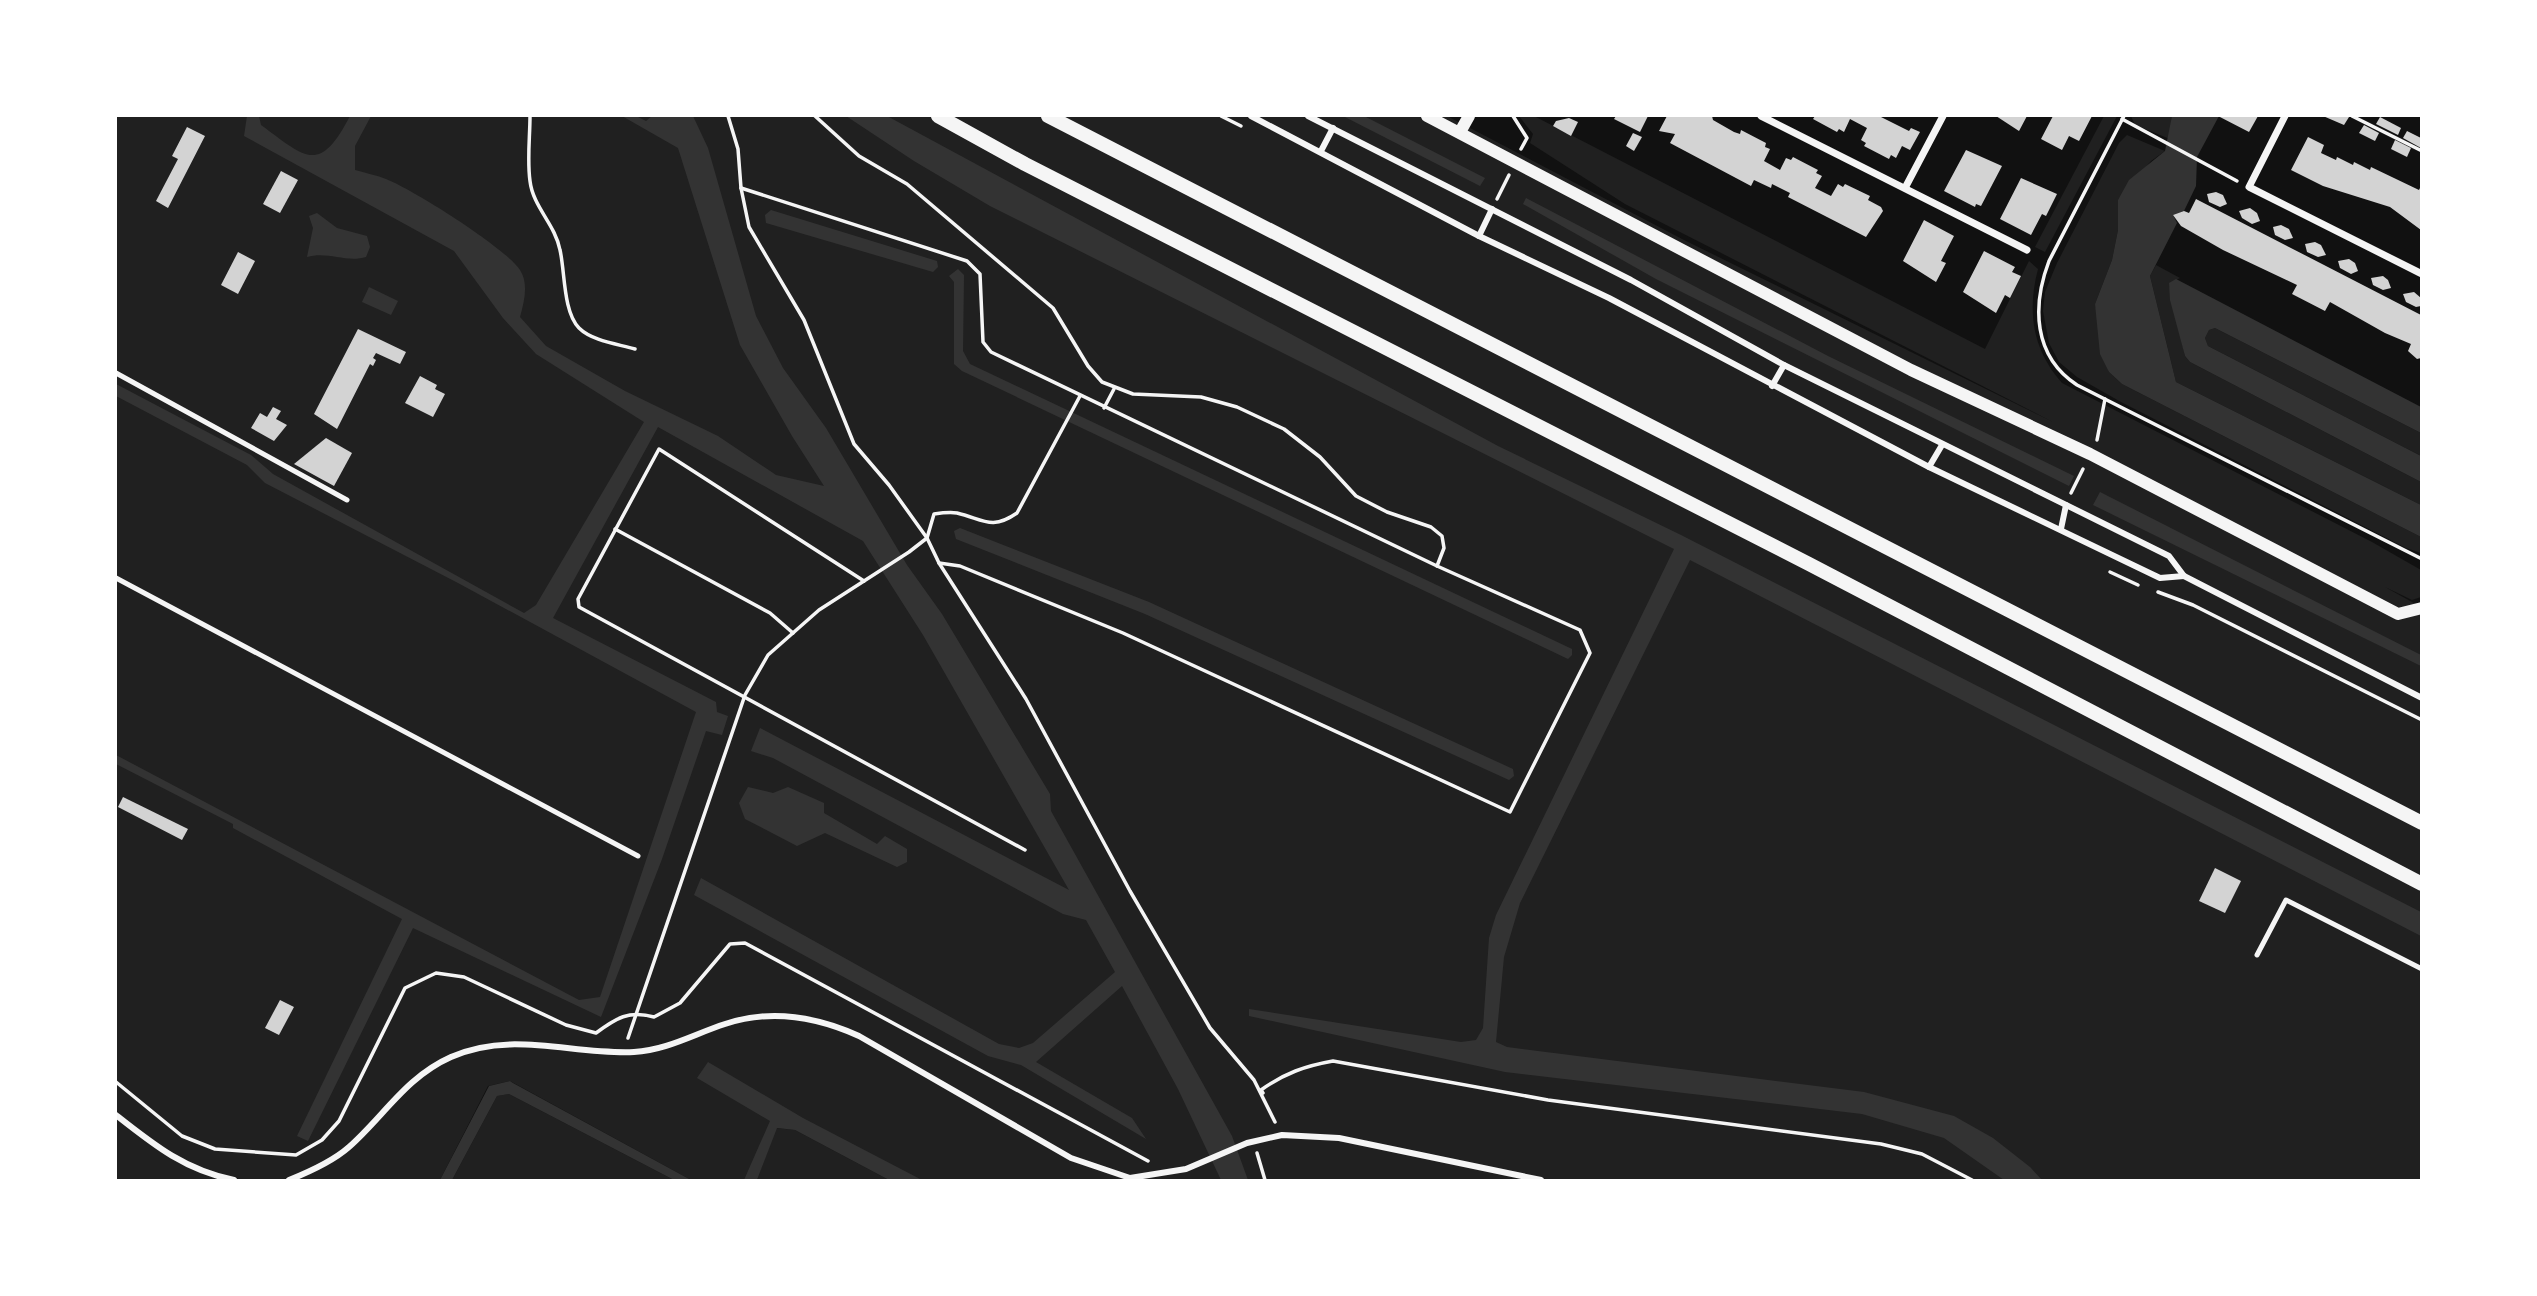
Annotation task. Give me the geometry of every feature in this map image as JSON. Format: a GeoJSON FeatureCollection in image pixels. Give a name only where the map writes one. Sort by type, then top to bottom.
{"type":"FeatureCollection","features":[{"type":"Feature","properties":{"kind":"main road"},"geometry":{"type":"LineString","coordinates":[[938,116],[1024,164],[1796,558],[2421,884]]}},
{"type":"Feature","properties":{"kind":"main road"},"geometry":{"type":"LineString","coordinates":[[1048,116],[2421,823]]}},
{"type":"Feature","properties":{"kind":"street"},"geometry":{"type":"LineString","coordinates":[[1251,116],[1479,236],[1609,298],[1929,467],[2160,578],[2184,576]]}},
{"type":"Feature","properties":{"kind":"street"},"geometry":{"type":"LineString","coordinates":[[1308,116],[1631,280],[1784,365],[2169,556],[2184,576],[2421,698]]}},
{"type":"Feature","properties":{"kind":"street"},"geometry":{"type":"LineString","coordinates":[[1427,116],[1911,370],[2090,454],[2398,614],[2421,608]]}},
{"type":"Feature","properties":{"kind":"street"},"geometry":{"type":"LineString","coordinates":[[1460,132],[1469,116]]}},
{"type":"Feature","properties":{"kind":"street"},"geometry":{"type":"LineString","coordinates":[[1761,116],[2026,250]]}},
{"type":"Feature","properties":{"kind":"street"},"geometry":{"type":"LineString","coordinates":[[1905,188],[1943,116]]}},
{"type":"Feature","properties":{"kind":"street"},"geometry":{"type":"LineString","coordinates":[[2285,116],[2249,187],[2421,274]]}},
{"type":"Feature","properties":{"kind":"street"},"geometry":{"type":"LineString","coordinates":[[1321,151],[1333,128]]}},
{"type":"Feature","properties":{"kind":"street"},"geometry":{"type":"LineString","coordinates":[[1479,236],[1492,209]]}},
{"type":"Feature","properties":{"kind":"street"},"geometry":{"type":"LineString","coordinates":[[1772,386],[1784,365]]}},
{"type":"Feature","properties":{"kind":"street"},"geometry":{"type":"LineString","coordinates":[[1929,467],[1941,445]]}},
{"type":"Feature","properties":{"kind":"street"},"geometry":{"type":"LineString","coordinates":[[2061,529],[2066,505]]}},
{"type":"Feature","properties":{"kind":"street"},"geometry":{"type":"LineString","coordinates":[[289,1181],[312,1171],[348,1148],[409,1082],[450,1058],[475,1049],[509,1043],[622,1052],[655,1050],[727,1023],[779,1016],[826,1022],[859,1036],[1071,1158],[1130,1178],[1186,1169],[1250,1142],[1282,1135],[1339,1138],[1541,1181]]}},
{"type":"Feature","properties":{"kind":"street"},"geometry":{"type":"LineString","coordinates":[[116,1115],[160,1150],[203,1174],[234,1181]]}},
{"type":"Feature","properties":{"kind":"lane"},"geometry":{"type":"LineString","coordinates":[[116,373],[347,500]]}},
{"type":"Feature","properties":{"kind":"lane"},"geometry":{"type":"LineString","coordinates":[[116,578],[638,856]]}},
{"type":"Feature","properties":{"kind":"lane"},"geometry":{"type":"LineString","coordinates":[[2257,955],[2286,900],[2421,969]]}},
{"type":"Feature","properties":{"kind":"path"},"geometry":{"type":"LineString","coordinates":[[530,116],[530,182],[541,212],[554,229],[560,249],[564,286],[578,327],[590,335],[635,349]]}},
{"type":"Feature","properties":{"kind":"path"},"geometry":{"type":"LineString","coordinates":[[728,116],[738,149],[741,188],[749,227],[804,320],[854,444],[927,537],[939,564],[1026,699],[1130,891],[1210,1028],[1254,1080],[1282,1135]]}},
{"type":"Feature","properties":{"kind":"path"},"geometry":{"type":"LineString","coordinates":[[815,116],[859,156],[907,184],[1053,308],[1088,366],[1114,389],[1132,394],[1201,397],[1237,407],[1284,429],[1320,457],[1356,496],[1387,512],[1431,527],[1442,536],[1444,548],[1437,566]]}},
{"type":"Feature","properties":{"kind":"path"},"geometry":{"type":"LineString","coordinates":[[2352,116],[2421,151]]}},
{"type":"Feature","properties":{"kind":"path"},"geometry":{"type":"LineString","coordinates":[[2249,187],[2160,142],[2122,118],[2049,261],[2037,302],[2042,341],[2050,360],[2064,376],[2105,399],[2421,559]]}},
{"type":"Feature","properties":{"kind":"path"},"geometry":{"type":"LineString","coordinates":[[741,188],[934,248],[967,261],[980,274],[983,342],[991,352],[1437,566],[1580,630],[1590,653],[1510,812],[1123,633],[960,566],[939,564]]}},
{"type":"Feature","properties":{"kind":"path"},"geometry":{"type":"LineString","coordinates":[[1104,408],[1114,389]]}},
{"type":"Feature","properties":{"kind":"path"},"geometry":{"type":"LineString","coordinates":[[622,1052],[638,1013],[745,695],[768,655],[819,610],[909,552],[927,537],[934,514],[956,513],[979,522],[1003,523],[1017,513],[1080,396]]}},
{"type":"Feature","properties":{"kind":"path"},"geometry":{"type":"LineString","coordinates":[[2066,505],[2096,442],[2105,399]]}},
{"type":"Feature","properties":{"kind":"path"},"geometry":{"type":"LineString","coordinates":[[864,581],[659,449],[578,599],[579,607],[745,695],[1025,850]]}},
{"type":"Feature","properties":{"kind":"path"},"geometry":{"type":"LineString","coordinates":[[615,530],[770,613],[793,633]]}},
{"type":"Feature","properties":{"kind":"path"},"geometry":{"type":"LineString","coordinates":[[1282,1135],[1261,1090],[1301,1067],[1333,1060],[1548,1100],[1881,1144],[1922,1154],[1972,1181]]}},
{"type":"Feature","properties":{"kind":"path"},"geometry":{"type":"LineString","coordinates":[[1250,1142],[1265,1181]]}},
{"type":"Feature","properties":{"kind":"shaded area"},"geometry":{"type":"Polygon","coordinates":[[[116,116],[1447,116],[1684,240],[2053,422],[1625,204],[1530,143],[1533,134],[1519,116],[1534,116],[1985,349],[2029,261],[2038,269],[2033,315],[2038,343],[2062,383],[2372,542],[2421,570],[2421,597],[2412,600],[2385,587],[2421,607],[2421,1180],[901,1180],[777,1118],[750,1180],[691,1180],[510,1081],[488,1086],[440,1180],[116,1180],[116,116]]]}},
{"type":"Feature","properties":{"kind":"shaded area"},"geometry":{"type":"Polygon","coordinates":[[[247,116],[259,116],[261,125],[289,146],[310,155],[320,154],[329,147],[350,116],[371,116],[355,146],[355,170],[386,179],[416,194],[458,220],[511,260],[520,270],[524,281],[525,293],[520,317],[546,346],[625,391],[718,436],[776,475],[824,486],[740,345],[678,148],[622,116],[636,116],[646,121],[652,116],[693,116],[708,148],[756,316],[783,368],[826,428],[907,565],[942,614],[1050,794],[1051,811],[1232,1136],[1248,1180],[1221,1180],[1178,1089],[1122,986],[1036,1062],[1132,1118],[1146,1139],[1021,1065],[988,1056],[694,895],[701,878],[999,1044],[1019,1048],[1033,1043],[1115,972],[1086,920],[1063,914],[773,758],[751,751],[760,728],[1069,890],[923,635],[863,541],[658,427],[553,618],[716,702],[717,712],[728,716],[722,735],[706,731],[662,859],[601,1017],[413,928],[308,1141],[297,1136],[402,919],[233,828],[233,824],[116,764],[116,755],[579,1000],[600,997],[696,712],[458,583],[265,483],[247,465],[116,396],[116,384],[251,455],[273,474],[524,613],[536,605],[644,422],[536,354],[503,318],[454,251],[244,136],[247,116]]]}},
{"type":"Feature","properties":{"kind":"shaded area"},"geometry":{"type":"Polygon","coordinates":[[[846,116],[887,116],[1498,446],[1681,535],[2421,912],[2421,936],[1690,560],[1520,903],[1504,957],[1496,1042],[1507,1047],[1864,1092],[1954,1116],[1993,1138],[2042,1180],[2004,1180],[1944,1138],[1862,1114],[1505,1072],[1249,1016],[1249,1009],[1461,1042],[1476,1040],[1483,1028],[1489,938],[1496,915],[1674,549],[990,206],[914,161],[846,116]]]}},
{"type":"Feature","properties":{"kind":"shaded area"},"geometry":{"type":"Polygon","coordinates":[[[1343,116],[1364,116],[1485,178],[1480,186],[1343,116]]]}},
{"type":"Feature","properties":{"kind":"shaded area"},"geometry":{"type":"Polygon","coordinates":[[[2104,116],[2117,116],[2045,252],[2035,247],[2104,116]]]}},
{"type":"Feature","properties":{"kind":"shaded area"},"geometry":{"type":"Polygon","coordinates":[[[2131,116],[2172,116],[2170,139],[2135,125],[2131,116]]]}},
{"type":"Feature","properties":{"kind":"shaded area"},"geometry":{"type":"Polygon","coordinates":[[[2172,116],[2219,116],[2197,157],[2196,186],[2184,211],[2173,215],[2177,223],[2150,276],[2176,382],[2421,505],[2421,537],[2122,384],[2109,372],[2100,354],[2095,304],[2112,260],[2118,230],[2118,200],[2129,180],[2165,151],[2172,116]]]}},
{"type":"Feature","properties":{"kind":"shaded area"},"geometry":{"type":"Polygon","coordinates":[[[2127,135],[2165,151],[2151,161],[2118,200],[2118,230],[2112,260],[2095,304],[2109,372],[2122,384],[2421,537],[2421,553],[2406,548],[2121,402],[2077,377],[2059,362],[2049,343],[2043,311],[2045,292],[2057,263],[2119,143],[2127,135]]]}},
{"type":"Feature","properties":{"kind":"shaded area"},"geometry":{"type":"Polygon","coordinates":[[[1526,198],[1828,356],[2074,476],[2069,486],[1656,279],[1523,204],[1526,198]]]}},
{"type":"Feature","properties":{"kind":"shaded area"},"geometry":{"type":"Polygon","coordinates":[[[771,210],[937,261],[938,267],[933,272],[766,223],[765,215],[771,210]]]}},
{"type":"Feature","properties":{"kind":"shaded area"},"geometry":{"type":"Polygon","coordinates":[[[317,213],[337,228],[367,236],[370,247],[366,257],[307,257],[313,228],[309,216],[317,213]]]}},
{"type":"Feature","properties":{"kind":"shaded area"},"geometry":{"type":"Polygon","coordinates":[[[2156,265],[2180,278],[2169,284],[2185,356],[2190,362],[2421,482],[2421,505],[2176,382],[2150,276],[2156,265]]]}},
{"type":"Feature","properties":{"kind":"shaded area"},"geometry":{"type":"Polygon","coordinates":[[[958,269],[964,275],[963,351],[970,364],[1572,649],[1572,655],[1568,659],[962,371],[954,364],[954,282],[949,276],[958,269]]]}},
{"type":"Feature","properties":{"kind":"shaded area"},"geometry":{"type":"Polygon","coordinates":[[[2176,279],[2421,407],[2421,433],[2215,328],[2209,330],[2205,338],[2208,346],[2421,456],[2421,482],[2190,362],[2185,356],[2170,300],[2169,283],[2176,279]]]}},
{"type":"Feature","properties":{"kind":"shaded area"},"geometry":{"type":"Polygon","coordinates":[[[369,287],[398,301],[391,315],[362,302],[369,287]]]}},
{"type":"Feature","properties":{"kind":"shaded area"},"geometry":{"type":"Polygon","coordinates":[[[2215,328],[2421,433],[2421,456],[2208,346],[2205,338],[2209,330],[2215,328]]]}},
{"type":"Feature","properties":{"kind":"shaded area"},"geometry":{"type":"Polygon","coordinates":[[[2100,492],[2421,655],[2421,666],[2093,505],[2100,492]]]}},
{"type":"Feature","properties":{"kind":"shaded area"},"geometry":{"type":"Polygon","coordinates":[[[960,528],[1149,602],[1513,769],[1514,776],[1509,780],[1145,614],[956,539],[954,531],[960,528]]]}},
{"type":"Feature","properties":{"kind":"shaded area"},"geometry":{"type":"Polygon","coordinates":[[[748,787],[773,793],[788,787],[824,803],[824,813],[877,844],[885,836],[907,849],[907,862],[897,867],[825,833],[797,846],[745,819],[739,803],[748,787]]]}},
{"type":"Feature","properties":{"kind":"shaded area"},"geometry":{"type":"Polygon","coordinates":[[[708,1062],[803,1118],[922,1180],[889,1180],[795,1130],[777,1128],[757,1180],[744,1180],[770,1121],[697,1078],[708,1062]]]}},
{"type":"Feature","properties":{"kind":"shaded area"},"geometry":{"type":"Polygon","coordinates":[[[510,1081],[691,1180],[674,1180],[509,1094],[497,1096],[452,1180],[440,1180],[489,1086],[510,1081]]]}},
{"type":"Feature","properties":{"kind":"shaded area"},"geometry":{"type":"Polygon","coordinates":[[[509,1094],[674,1180],[452,1180],[497,1096],[509,1094]]]}},
{"type":"Feature","properties":{"kind":"shaded area"},"geometry":{"type":"Polygon","coordinates":[[[776,1128],[795,1130],[889,1180],[757,1180],[776,1128]]]}},
{"type":"Feature","properties":{"kind":"building"},"geometry":{"type":"Polygon","coordinates":[[[1616,116],[1648,116],[1640,132],[1614,119],[1616,116]]]}},
{"type":"Feature","properties":{"kind":"building"},"geometry":{"type":"Polygon","coordinates":[[[1667,116],[1712,116],[1713,120],[1734,132],[1740,134],[1741,130],[1766,143],[1765,147],[1770,149],[1764,161],[1780,170],[1786,158],[1791,160],[1793,157],[1818,170],[1816,173],[1822,176],[1815,188],[1831,196],[1838,184],[1843,187],[1845,184],[1870,196],[1868,200],[1883,211],[1866,237],[1788,197],[1790,193],[1772,184],[1771,188],[1754,180],[1751,186],[1670,143],[1675,134],[1659,131],[1667,116]]]}},
{"type":"Feature","properties":{"kind":"building"},"geometry":{"type":"Polygon","coordinates":[[[1815,116],[1879,116],[1909,131],[1911,128],[1920,132],[1910,150],[1902,146],[1896,158],[1891,155],[1889,159],[1864,146],[1866,143],[1861,140],[1867,128],[1850,119],[1844,132],[1839,129],[1837,132],[1813,119],[1815,116]]]}},
{"type":"Feature","properties":{"kind":"building"},"geometry":{"type":"Polygon","coordinates":[[[1996,116],[2027,116],[2019,131],[1996,116]]]}},
{"type":"Feature","properties":{"kind":"building"},"geometry":{"type":"Polygon","coordinates":[[[2053,116],[2092,116],[2079,141],[2069,136],[2062,150],[2041,139],[2053,116]]]}},
{"type":"Feature","properties":{"kind":"building"},"geometry":{"type":"Polygon","coordinates":[[[2218,116],[2258,116],[2249,132],[2218,116]]]}},
{"type":"Feature","properties":{"kind":"building"},"geometry":{"type":"Polygon","coordinates":[[[2323,116],[2346,116],[2349,117],[2344,125],[2323,116]]]}},
{"type":"Feature","properties":{"kind":"building"},"geometry":{"type":"Polygon","coordinates":[[[2380,117],[2401,128],[2398,135],[2376,124],[2380,117]]]}},
{"type":"Feature","properties":{"kind":"building"},"geometry":{"type":"Polygon","coordinates":[[[1569,118],[1578,122],[1571,136],[1553,126],[1556,121],[1569,118]]]}},
{"type":"Feature","properties":{"kind":"building"},"geometry":{"type":"Polygon","coordinates":[[[2364,125],[2379,133],[2375,141],[2359,133],[2364,125]]]}},
{"type":"Feature","properties":{"kind":"building"},"geometry":{"type":"Polygon","coordinates":[[[187,127],[205,136],[168,208],[156,201],[178,159],[172,156],[187,127]]]}},
{"type":"Feature","properties":{"kind":"building"},"geometry":{"type":"Polygon","coordinates":[[[2407,131],[2421,138],[2421,148],[2403,138],[2407,131]]]}},
{"type":"Feature","properties":{"kind":"building"},"geometry":{"type":"Polygon","coordinates":[[[1633,133],[1642,137],[1634,151],[1626,146],[1633,133]]]}},
{"type":"Feature","properties":{"kind":"building"},"geometry":{"type":"Polygon","coordinates":[[[2308,137],[2324,145],[2321,153],[2336,160],[2337,157],[2353,165],[2354,162],[2370,170],[2371,167],[2419,190],[2421,186],[2421,230],[2390,207],[2323,186],[2291,170],[2308,137]]]}},
{"type":"Feature","properties":{"kind":"building"},"geometry":{"type":"Polygon","coordinates":[[[2395,140],[2411,148],[2407,157],[2391,149],[2395,140]]]}},
{"type":"Feature","properties":{"kind":"building"},"geometry":{"type":"Polygon","coordinates":[[[1966,150],[2002,166],[1981,206],[1976,204],[1975,207],[1944,191],[1966,150]]]}},
{"type":"Feature","properties":{"kind":"building"},"geometry":{"type":"Polygon","coordinates":[[[281,171],[298,180],[280,213],[263,204],[281,171]]]}},
{"type":"Feature","properties":{"kind":"building"},"geometry":{"type":"Polygon","coordinates":[[[2021,178],[2057,194],[2046,216],[2042,214],[2031,235],[2000,219],[2021,178]]]}},
{"type":"Feature","properties":{"kind":"building"},"geometry":{"type":"Polygon","coordinates":[[[2216,192],[2223,195],[2227,204],[2220,207],[2209,202],[2207,194],[2216,192]]]}},
{"type":"Feature","properties":{"kind":"building"},"geometry":{"type":"Polygon","coordinates":[[[2196,199],[2421,315],[2421,358],[2417,359],[2408,351],[2411,344],[2385,333],[2330,302],[2325,311],[2292,294],[2297,285],[2223,250],[2181,226],[2173,215],[2184,211],[2189,213],[2196,199]]]}},
{"type":"Feature","properties":{"kind":"building"},"geometry":{"type":"Polygon","coordinates":[[[2250,208],[2257,213],[2260,221],[2252,224],[2242,218],[2239,211],[2250,208]]]}},
{"type":"Feature","properties":{"kind":"building"},"geometry":{"type":"Polygon","coordinates":[[[1924,220],[1954,236],[1941,261],[1946,263],[1936,282],[1903,261],[1924,220]]]}},
{"type":"Feature","properties":{"kind":"building"},"geometry":{"type":"Polygon","coordinates":[[[2281,225],[2289,229],[2293,238],[2285,240],[2275,235],[2273,227],[2281,225]]]}},
{"type":"Feature","properties":{"kind":"building"},"geometry":{"type":"Polygon","coordinates":[[[2315,242],[2321,245],[2326,255],[2318,257],[2307,252],[2305,244],[2315,242]]]}},
{"type":"Feature","properties":{"kind":"building"},"geometry":{"type":"Polygon","coordinates":[[[1984,251],[2015,267],[2012,272],[2021,276],[2010,298],[2005,295],[1996,313],[1963,292],[1984,251]]]}},
{"type":"Feature","properties":{"kind":"building"},"geometry":{"type":"Polygon","coordinates":[[[238,252],[255,261],[238,294],[221,285],[238,252]]]}},
{"type":"Feature","properties":{"kind":"building"},"geometry":{"type":"Polygon","coordinates":[[[2349,259],[2355,263],[2358,271],[2351,274],[2340,268],[2338,261],[2349,259]]]}},
{"type":"Feature","properties":{"kind":"building"},"geometry":{"type":"Polygon","coordinates":[[[2383,276],[2391,288],[2383,290],[2373,285],[2371,278],[2383,276]]]}},
{"type":"Feature","properties":{"kind":"building"},"geometry":{"type":"Polygon","coordinates":[[[2414,292],[2421,298],[2421,306],[2416,307],[2406,302],[2403,294],[2414,292]]]}},
{"type":"Feature","properties":{"kind":"building"},"geometry":{"type":"Polygon","coordinates":[[[358,329],[406,352],[400,364],[376,353],[373,366],[370,364],[337,429],[314,414],[358,329]]]}},
{"type":"Feature","properties":{"kind":"building"},"geometry":{"type":"Polygon","coordinates":[[[420,376],[437,385],[435,389],[445,394],[433,417],[405,403],[420,376]]]}},
{"type":"Feature","properties":{"kind":"building"},"geometry":{"type":"Polygon","coordinates":[[[273,407],[281,411],[276,419],[287,425],[274,441],[251,428],[260,413],[267,417],[273,407]]]}},
{"type":"Feature","properties":{"kind":"building"},"geometry":{"type":"Polygon","coordinates":[[[326,438],[352,453],[334,486],[294,464],[326,438]]]}},
{"type":"Feature","properties":{"kind":"building"},"geometry":{"type":"Polygon","coordinates":[[[123,797],[188,829],[182,840],[118,807],[123,797]]]}},
{"type":"Feature","properties":{"kind":"building"},"geometry":{"type":"Polygon","coordinates":[[[2215,868],[2241,881],[2225,913],[2199,901],[2215,868]]]}},
{"type":"Feature","properties":{"kind":"building"},"geometry":{"type":"Polygon","coordinates":[[[280,1000],[294,1007],[279,1035],[265,1028],[280,1000]]]}}]}
